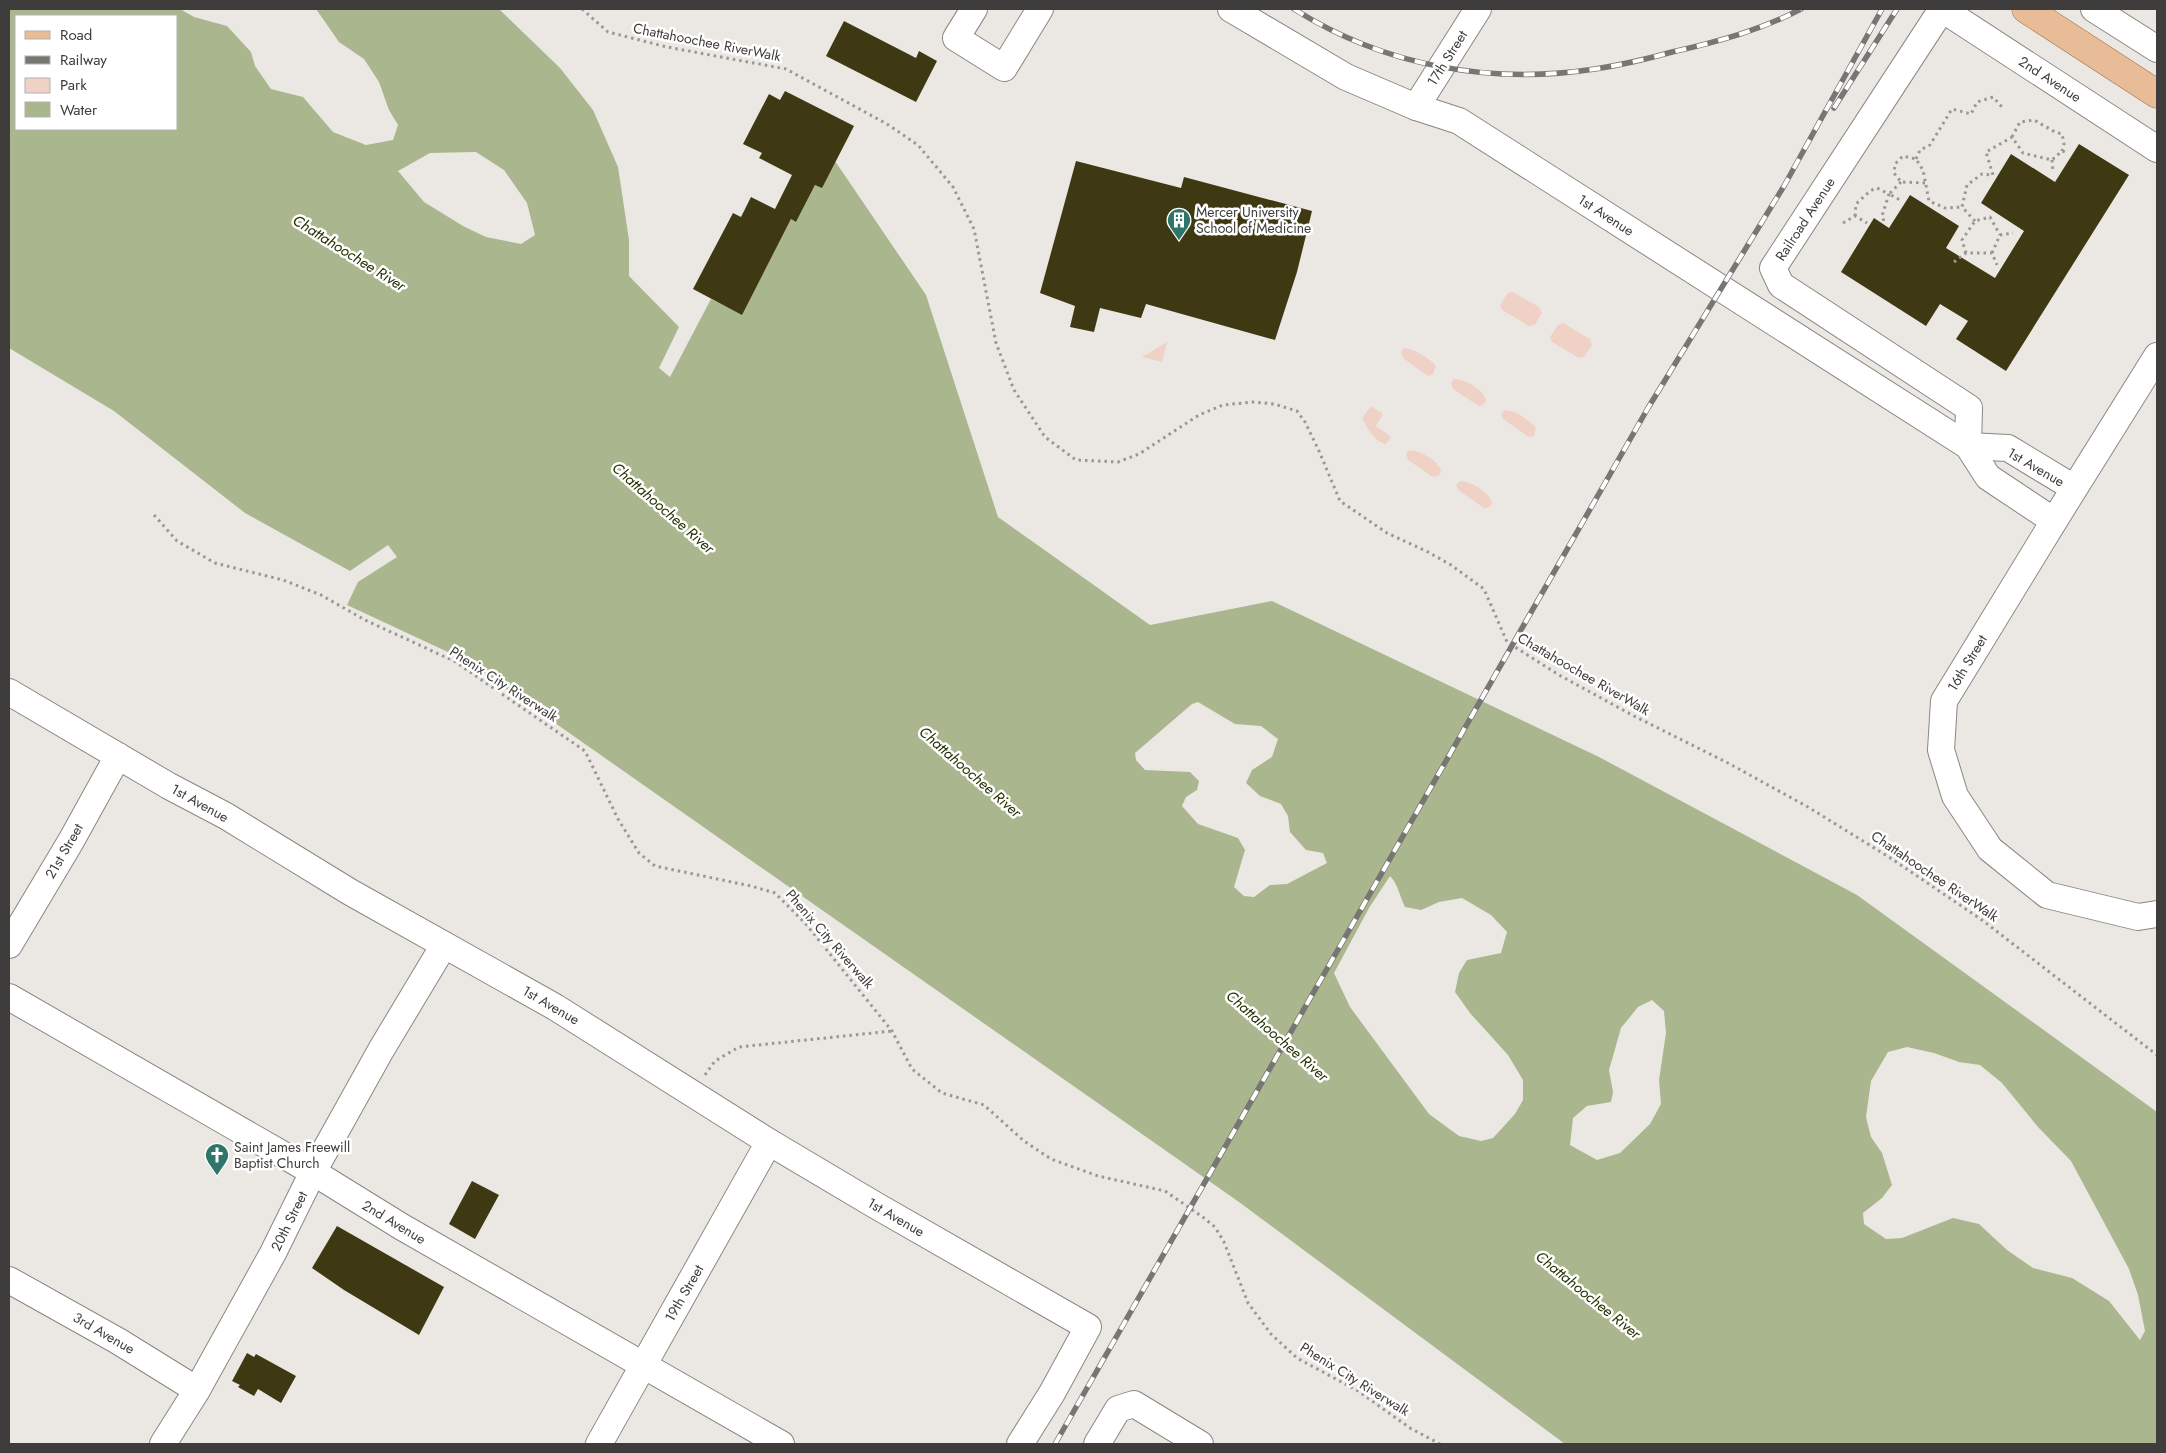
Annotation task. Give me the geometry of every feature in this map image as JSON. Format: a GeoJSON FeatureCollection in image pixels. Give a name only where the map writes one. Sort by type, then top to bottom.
{"type":"FeatureCollection","features":[{"type":"Feature","properties":{"kind":"main road"},"geometry":{"type":"LineString","coordinates":[[2026,9],[2157,94]]}},
{"type":"Feature","properties":{"kind":"street"},"geometry":{"type":"LineString","coordinates":[[974,9],[956,38],[1004,68],[1040,9]]}},
{"type":"Feature","properties":{"kind":"street","name":"1st Avenue"},"geometry":{"type":"LineString","coordinates":[[1231,9],[1346,77],[1416,107],[1459,121],[1968,446],[1988,477],[2054,520]]}},
{"type":"Feature","properties":{"kind":"street","name":"17th Street"},"geometry":{"type":"LineString","coordinates":[[1416,107],[1478,9]]}},
{"type":"Feature","properties":{"kind":"street","name":"2nd Avenue"},"geometry":{"type":"LineString","coordinates":[[1942,9],[2157,149]]}},
{"type":"Feature","properties":{"kind":"street","name":"Railroad Avenue"},"geometry":{"type":"LineString","coordinates":[[1942,9],[1773,268],[1781,285],[1969,408],[1968,446]]}},
{"type":"Feature","properties":{"kind":"street"},"geometry":{"type":"LineString","coordinates":[[2094,9],[2157,49]]}},
{"type":"Feature","properties":{"kind":"street","name":"16th Street"},"geometry":{"type":"LineString","coordinates":[[2157,356],[1944,700],[1940,750],[1955,796],[1990,848],[2047,894],[2138,917],[2157,914]]}},
{"type":"Feature","properties":{"kind":"street","name":"1st Avenue"},"geometry":{"type":"LineString","coordinates":[[1968,446],[2008,448],[2074,488]]}},
{"type":"Feature","properties":{"kind":"street","name":"1st Avenue"},"geometry":{"type":"LineString","coordinates":[[9,692],[226,816],[288,856],[556,1006],[769,1142],[1088,1327],[1052,1393],[1020,1444]]}},
{"type":"Feature","properties":{"kind":"street","name":"21st Street"},"geometry":{"type":"LineString","coordinates":[[9,945],[71,841],[118,756]]}},
{"type":"Feature","properties":{"kind":"street","name":"20th Street"},"geometry":{"type":"LineString","coordinates":[[163,1444],[197,1390],[273,1253],[313,1172],[381,1050],[444,945]]}},
{"type":"Feature","properties":{"kind":"street","name":"2nd Avenue"},"geometry":{"type":"LineString","coordinates":[[9,998],[313,1172],[402,1228],[781,1444]]}},
{"type":"Feature","properties":{"kind":"street","name":"19th Street"},"geometry":{"type":"LineString","coordinates":[[599,1444],[769,1142]]}},
{"type":"Feature","properties":{"kind":"street","name":"3rd Avenue"},"geometry":{"type":"LineString","coordinates":[[9,1280],[118,1341],[197,1390]]}},
{"type":"Feature","properties":{"kind":"street"},"geometry":{"type":"LineString","coordinates":[[1097,1444],[1118,1409],[1134,1404],[1200,1444]]}},
{"type":"Feature","properties":{"kind":"path","name":"Chattahoochee RiverWalk"},"geometry":{"type":"LineString","coordinates":[[582,9],[608,32],[667,47],[786,69],[887,124],[918,145],[953,187],[974,229],[996,343],[1014,390],[1045,437],[1076,460],[1118,462],[1139,454],[1199,415],[1223,405],[1253,402],[1274,404],[1297,411],[1319,451],[1340,501],[1387,533],[1443,560],[1484,588],[1507,642],[1559,675],[1808,807],[1892,859],[1982,920],[2157,1055]]}},
{"type":"Feature","properties":{"kind":"path"},"geometry":{"type":"LineString","coordinates":[[1916,159],[1920,150],[1930,145],[1952,109],[1971,114],[1977,102],[1993,97],[2002,107]]}},
{"type":"Feature","properties":{"kind":"path"},"geometry":{"type":"LineString","coordinates":[[1962,207],[1967,185],[1982,174],[1993,175],[1986,152],[2012,137],[2020,122],[2034,120],[2062,134],[2064,144],[2062,151],[2052,160]]}},
{"type":"Feature","properties":{"kind":"path"},"geometry":{"type":"LineString","coordinates":[[2012,137],[2023,153],[2052,160]]}},
{"type":"Feature","properties":{"kind":"path"},"geometry":{"type":"LineString","coordinates":[[2062,151],[2068,153]]}},
{"type":"Feature","properties":{"kind":"path"},"geometry":{"type":"LineString","coordinates":[[1901,182],[1894,173],[1895,164],[1903,156],[1916,159],[1923,170],[1929,201],[1945,208],[1962,207]]}},
{"type":"Feature","properties":{"kind":"path"},"geometry":{"type":"LineString","coordinates":[[2052,160],[2053,172]]}},
{"type":"Feature","properties":{"kind":"path"},"geometry":{"type":"LineString","coordinates":[[1884,221],[1882,216],[1889,194],[1901,182],[1925,183]]}},
{"type":"Feature","properties":{"kind":"path"},"geometry":{"type":"LineString","coordinates":[[1855,216],[1856,204],[1870,191],[1877,188],[1902,201]]}},
{"type":"Feature","properties":{"kind":"path"},"geometry":{"type":"LineString","coordinates":[[1962,207],[1975,221]]}},
{"type":"Feature","properties":{"kind":"path"},"geometry":{"type":"LineString","coordinates":[[1844,222],[1855,216]]}},
{"type":"Feature","properties":{"kind":"path"},"geometry":{"type":"LineString","coordinates":[[1855,216],[1867,223]]}},
{"type":"Feature","properties":{"kind":"path"},"geometry":{"type":"LineString","coordinates":[[1966,253],[1962,240],[1975,221],[1990,217],[2000,236]]}},
{"type":"Feature","properties":{"kind":"path"},"geometry":{"type":"LineString","coordinates":[[2000,236],[2013,233]]}},
{"type":"Feature","properties":{"kind":"path"},"geometry":{"type":"LineString","coordinates":[[1997,265],[1992,253],[2000,236]]}},
{"type":"Feature","properties":{"kind":"path"},"geometry":{"type":"LineString","coordinates":[[1954,262],[1966,253],[1992,253]]}},
{"type":"Feature","properties":{"kind":"path","name":"Phenix City Riverwalk"},"geometry":{"type":"LineString","coordinates":[[154,516],[177,541],[215,563],[283,580],[298,586],[454,661],[585,751],[618,819],[639,853],[654,866],[751,886],[775,893],[805,923],[892,1031],[912,1069],[942,1093],[984,1105],[1024,1141],[1051,1159],[1098,1176],[1166,1191],[1215,1226],[1224,1242],[1248,1304],[1271,1334],[1297,1358],[1358,1391],[1410,1428],[1440,1444]]}},
{"type":"Feature","properties":{"kind":"path"},"geometry":{"type":"LineString","coordinates":[[693,1093],[715,1061],[739,1047],[892,1031]]}},
{"type":"Feature","properties":{"kind":"green space"},"geometry":{"type":"Polygon","coordinates":[[[1513,292],[1539,307],[1542,313],[1535,325],[1529,326],[1502,310],[1500,305],[1508,293],[1513,292]]]}},
{"type":"Feature","properties":{"kind":"green space"},"geometry":{"type":"Polygon","coordinates":[[[1563,323],[1590,339],[1592,345],[1584,357],[1579,358],[1552,342],[1550,337],[1558,325],[1563,323]]]}},
{"type":"Feature","properties":{"kind":"green space"},"geometry":{"type":"Polygon","coordinates":[[[1167,342],[1162,362],[1142,357],[1167,342]]]}},
{"type":"Feature","properties":{"kind":"green space"},"geometry":{"type":"Polygon","coordinates":[[[1404,348],[1417,352],[1433,363],[1436,366],[1433,374],[1428,376],[1403,358],[1401,352],[1404,348]]]}},
{"type":"Feature","properties":{"kind":"green space"},"geometry":{"type":"Polygon","coordinates":[[[1454,379],[1469,383],[1478,389],[1485,397],[1486,401],[1483,405],[1479,406],[1453,389],[1451,383],[1454,379]]]}},
{"type":"Feature","properties":{"kind":"green space"},"geometry":{"type":"Polygon","coordinates":[[[1371,406],[1383,414],[1376,426],[1391,437],[1386,444],[1374,437],[1362,418],[1371,406]]]}},
{"type":"Feature","properties":{"kind":"green space"},"geometry":{"type":"Polygon","coordinates":[[[1505,410],[1509,410],[1530,422],[1536,428],[1534,436],[1529,437],[1503,419],[1501,414],[1505,410]]]}},
{"type":"Feature","properties":{"kind":"green space"},"geometry":{"type":"Polygon","coordinates":[[[1409,450],[1423,454],[1433,460],[1440,468],[1441,472],[1438,476],[1433,477],[1408,460],[1406,454],[1409,450]]]}},
{"type":"Feature","properties":{"kind":"green space"},"geometry":{"type":"Polygon","coordinates":[[[1460,481],[1474,485],[1484,491],[1492,503],[1489,507],[1484,508],[1458,490],[1456,485],[1460,481]]]}},
{"type":"Feature","properties":{"kind":"water","name":"Chattahoochee River"},"geometry":{"type":"Polygon","coordinates":[[[9,9],[180,9],[194,17],[227,26],[251,52],[255,66],[271,89],[303,97],[333,132],[366,145],[393,140],[398,125],[389,110],[379,82],[364,59],[339,42],[316,9],[499,9],[560,68],[593,110],[618,167],[629,240],[629,276],[679,327],[659,368],[670,377],[711,299],[742,314],[791,219],[796,222],[815,185],[835,161],[926,295],[998,517],[1150,625],[1272,601],[1599,757],[1857,895],[2157,1112],[2157,1444],[1565,1444],[1239,1202],[465,660],[347,605],[358,582],[397,557],[388,545],[350,571],[245,513],[114,411],[9,348],[9,9]],[[476,152],[430,153],[398,171],[424,202],[463,226],[486,237],[521,244],[535,235],[527,203],[504,170],[476,152]],[[1198,702],[1192,704],[1135,753],[1136,760],[1145,770],[1190,772],[1199,781],[1197,790],[1186,797],[1182,806],[1198,824],[1238,838],[1245,850],[1234,887],[1244,896],[1254,897],[1270,885],[1287,884],[1327,863],[1323,853],[1306,850],[1290,832],[1288,816],[1281,804],[1260,796],[1246,783],[1252,770],[1272,757],[1278,739],[1261,726],[1235,724],[1198,702]],[[1390,876],[1369,908],[1334,973],[1350,1007],[1429,1114],[1459,1136],[1481,1141],[1493,1138],[1515,1114],[1523,1100],[1523,1080],[1508,1055],[1470,1013],[1455,992],[1459,973],[1467,960],[1501,953],[1507,932],[1491,915],[1462,898],[1439,902],[1421,910],[1405,907],[1397,887],[1390,876]],[[1652,1000],[1638,1007],[1621,1028],[1609,1070],[1613,1092],[1611,1102],[1587,1106],[1573,1118],[1570,1145],[1597,1160],[1620,1153],[1650,1124],[1661,1104],[1659,1080],[1666,1033],[1664,1011],[1652,1000]],[[1907,1047],[1888,1052],[1871,1081],[1866,1117],[1871,1137],[1882,1153],[1892,1185],[1882,1198],[1863,1213],[1864,1224],[1886,1239],[1902,1238],[1953,1218],[1979,1224],[2007,1250],[2033,1268],[2072,1278],[2109,1301],[2140,1340],[2145,1331],[2138,1295],[2129,1269],[2071,1161],[2038,1127],[2002,1083],[1980,1065],[1959,1062],[1934,1053],[1907,1047]]]}},
{"type":"Feature","properties":{"kind":"building"},"geometry":{"type":"Polygon","coordinates":[[[844,21],[916,58],[919,51],[937,61],[916,102],[826,56],[844,21]]]}},
{"type":"Feature","properties":{"kind":"building"},"geometry":{"type":"Polygon","coordinates":[[[785,91],[854,126],[822,188],[815,185],[796,222],[791,219],[742,315],[693,289],[733,213],[741,217],[751,197],[775,209],[792,175],[759,158],[762,153],[743,144],[769,94],[780,100],[785,91]]]}},
{"type":"Feature","properties":{"kind":"building"},"geometry":{"type":"Polygon","coordinates":[[[2079,144],[2129,175],[2006,371],[1956,339],[1968,321],[1940,304],[1926,326],[1841,272],[1874,218],[1889,228],[1910,195],[1959,226],[1946,248],[1995,278],[2024,231],[1981,203],[2011,154],[2055,182],[2079,144]]]}},
{"type":"Feature","properties":{"kind":"building","name":"Mercer University School of Medicine"},"geometry":{"type":"Polygon","coordinates":[[[1076,161],[1181,188],[1184,177],[1312,211],[1297,272],[1275,340],[1146,304],[1141,318],[1100,308],[1094,332],[1070,327],[1075,306],[1040,293],[1076,161]]]}},
{"type":"Feature","properties":{"kind":"building"},"geometry":{"type":"Polygon","coordinates":[[[472,1181],[499,1195],[475,1239],[449,1224],[472,1181]]]}},
{"type":"Feature","properties":{"kind":"building"},"geometry":{"type":"Polygon","coordinates":[[[337,1226],[444,1287],[419,1335],[344,1290],[312,1268],[337,1226]]]}},
{"type":"Feature","properties":{"kind":"building"},"geometry":{"type":"Polygon","coordinates":[[[247,1353],[254,1357],[256,1354],[296,1376],[281,1403],[258,1389],[254,1396],[238,1387],[240,1385],[232,1381],[247,1353]]]}},
{"type":"Feature","properties":{"kind":"railway"},"geometry":{"type":"LineString","coordinates":[[1294,9],[1328,29],[1364,45],[1401,57],[1477,72],[1516,74],[1556,73],[1634,62],[1738,35],[1801,9]]}},
{"type":"Feature","properties":{"kind":"railway"},"geometry":{"type":"LineString","coordinates":[[1055,1444],[1648,408],[1784,186],[1882,9]]}},
{"type":"Feature","properties":{"kind":"railway"},"geometry":{"type":"LineString","coordinates":[[1834,108],[1897,9]]}},
{"type":"Feature","properties":{"kind":"place","name":"Mercer University School of Medicine"},"geometry":{"type":"Point","coordinates":[1179,241]}},
{"type":"Feature","properties":{"kind":"place","name":"Saint James Freewill Baptist Church"},"geometry":{"type":"Point","coordinates":[217,1176]}}]}
